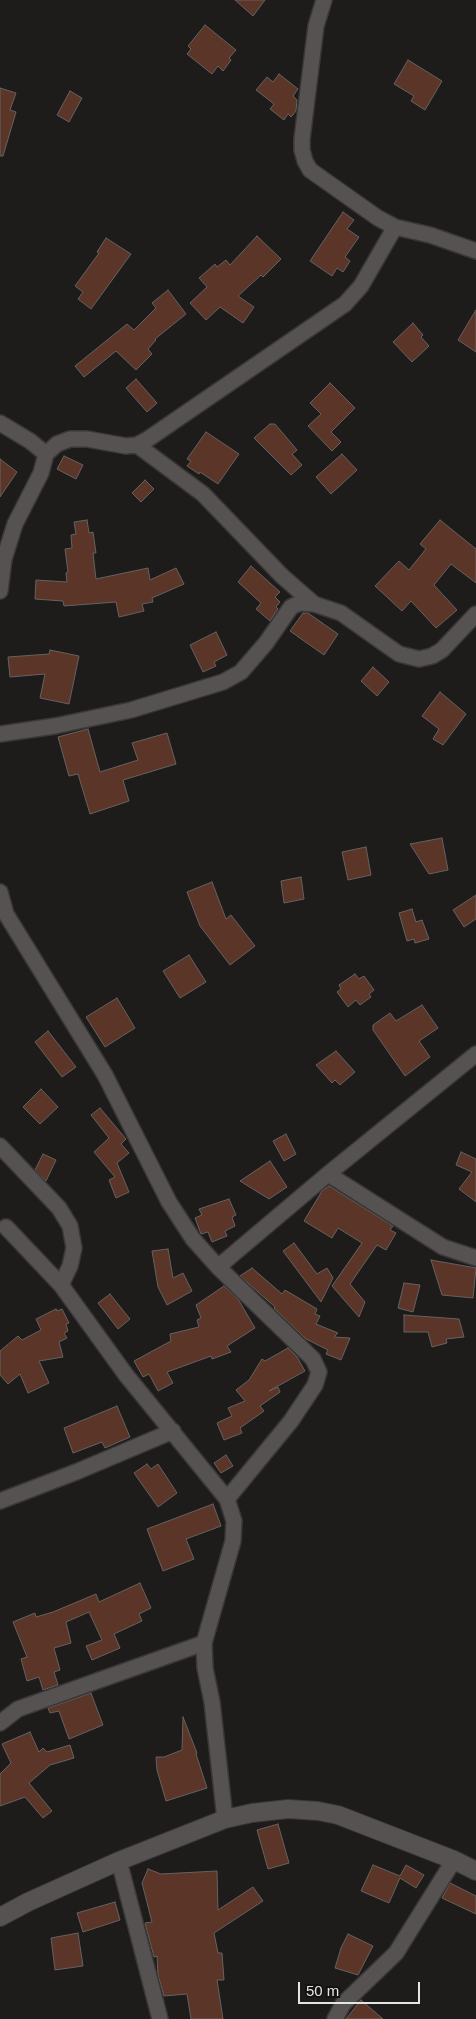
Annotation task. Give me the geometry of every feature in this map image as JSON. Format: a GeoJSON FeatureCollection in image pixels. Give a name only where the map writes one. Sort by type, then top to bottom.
{"type":"FeatureCollection","features":[{"type":"Feature","properties":{"kind":"street"},"geometry":{"type":"LineString","coordinates":[[324,0],[316,26],[302,139],[302,150],[310,170],[378,218],[395,227],[430,235],[476,251]]}},
{"type":"Feature","properties":{"kind":"street"},"geometry":{"type":"LineString","coordinates":[[0,591],[4,559],[15,524],[42,473],[46,454],[58,444],[70,438],[126,446],[137,445],[345,304],[361,286],[395,227]]}},
{"type":"Feature","properties":{"kind":"street"},"geometry":{"type":"LineString","coordinates":[[0,423],[30,441],[46,454]]}},
{"type":"Feature","properties":{"kind":"street"},"geometry":{"type":"LineString","coordinates":[[137,445],[203,494],[282,576],[314,604]]}},
{"type":"Feature","properties":{"kind":"street"},"geometry":{"type":"LineString","coordinates":[[0,734],[55,726],[132,710],[223,682],[241,672],[266,643],[291,607],[300,603],[314,604],[341,613],[399,654],[419,658],[432,656],[442,650],[476,614]]}},
{"type":"Feature","properties":{"kind":"street"},"geometry":{"type":"LineString","coordinates":[[0,892],[6,914],[105,1075],[169,1202],[193,1239],[218,1267],[313,1359],[319,1372],[315,1384],[291,1421],[227,1498]]}},
{"type":"Feature","properties":{"kind":"street"},"geometry":{"type":"LineString","coordinates":[[218,1267],[328,1174],[476,1054]]}},
{"type":"Feature","properties":{"kind":"street"},"geometry":{"type":"LineString","coordinates":[[0,1146],[59,1208],[70,1226],[74,1248],[70,1266],[61,1285]]}},
{"type":"Feature","properties":{"kind":"street"},"geometry":{"type":"LineString","coordinates":[[328,1174],[444,1247],[476,1258]]}},
{"type":"Feature","properties":{"kind":"street"},"geometry":{"type":"LineString","coordinates":[[6,1227],[61,1285],[126,1375],[227,1498],[234,1520],[233,1541],[204,1643],[205,1668],[212,1702],[225,1819]]}},
{"type":"Feature","properties":{"kind":"street"},"geometry":{"type":"LineString","coordinates":[[0,1501],[76,1472],[173,1431]]}},
{"type":"Feature","properties":{"kind":"street"},"geometry":{"type":"LineString","coordinates":[[0,1723],[18,1709],[204,1643]]}},
{"type":"Feature","properties":{"kind":"street"},"geometry":{"type":"LineString","coordinates":[[0,1917],[28,1902],[119,1861],[225,1819],[252,1812],[288,1809],[318,1811],[338,1815],[454,1860],[476,1871]]}},
{"type":"Feature","properties":{"kind":"street"},"geometry":{"type":"LineString","coordinates":[[335,2019],[343,2004],[396,1953],[454,1860]]}},
{"type":"Feature","properties":{"kind":"street"},"geometry":{"type":"LineString","coordinates":[[119,1861],[160,2019]]}},
{"type":"Feature","properties":{"kind":"building"},"geometry":{"type":"Polygon","coordinates":[[[235,0],[265,0],[253,16],[235,0]]]}},
{"type":"Feature","properties":{"kind":"building"},"geometry":{"type":"Polygon","coordinates":[[[205,25],[236,50],[229,58],[231,60],[223,71],[218,66],[212,74],[187,54],[191,49],[188,46],[205,25]]]}},
{"type":"Feature","properties":{"kind":"building"},"geometry":{"type":"Polygon","coordinates":[[[408,60],[442,81],[425,110],[411,101],[414,96],[394,84],[408,60]]]}},
{"type":"Feature","properties":{"kind":"building"},"geometry":{"type":"Polygon","coordinates":[[[279,74],[298,89],[293,96],[297,100],[296,111],[291,117],[288,114],[284,120],[270,109],[274,104],[256,90],[267,77],[273,82],[279,74]]]}},
{"type":"Feature","properties":{"kind":"building"},"geometry":{"type":"Polygon","coordinates":[[[0,88],[16,93],[10,110],[16,112],[3,156],[0,156],[0,88]]]}},
{"type":"Feature","properties":{"kind":"building"},"geometry":{"type":"Polygon","coordinates":[[[70,91],[82,98],[69,122],[57,115],[70,91]]]}},
{"type":"Feature","properties":{"kind":"building"},"geometry":{"type":"Polygon","coordinates":[[[343,212],[354,220],[347,229],[359,237],[345,257],[350,261],[343,272],[337,268],[332,276],[310,261],[343,212]]]}},
{"type":"Feature","properties":{"kind":"building"},"geometry":{"type":"Polygon","coordinates":[[[257,236],[281,259],[263,277],[261,275],[238,296],[254,307],[243,323],[220,307],[206,320],[190,303],[207,287],[199,278],[215,264],[217,267],[226,260],[230,265],[257,236]]]}},
{"type":"Feature","properties":{"kind":"building"},"geometry":{"type":"Polygon","coordinates":[[[106,238],[131,254],[91,309],[78,299],[83,292],[75,286],[99,253],[97,252],[106,238]]]}},
{"type":"Feature","properties":{"kind":"building"},"geometry":{"type":"Polygon","coordinates":[[[168,290],[186,314],[155,339],[148,349],[152,354],[136,370],[116,351],[84,377],[75,366],[127,324],[134,330],[156,308],[152,303],[168,290]]]}},
{"type":"Feature","properties":{"kind":"building"},"geometry":{"type":"Polygon","coordinates":[[[476,310],[476,352],[458,340],[476,310]]]}},
{"type":"Feature","properties":{"kind":"building"},"geometry":{"type":"Polygon","coordinates":[[[413,323],[429,346],[412,362],[393,342],[413,323]]]}},
{"type":"Feature","properties":{"kind":"building"},"geometry":{"type":"Polygon","coordinates":[[[136,379],[157,403],[147,412],[126,388],[136,379]]]}},
{"type":"Feature","properties":{"kind":"building"},"geometry":{"type":"Polygon","coordinates":[[[330,383],[355,408],[331,432],[341,442],[332,451],[308,426],[321,414],[310,403],[330,383]]]}},
{"type":"Feature","properties":{"kind":"building"},"geometry":{"type":"Polygon","coordinates":[[[270,424],[275,424],[297,450],[292,454],[302,465],[291,475],[254,438],[270,424]]]}},
{"type":"Feature","properties":{"kind":"building"},"geometry":{"type":"Polygon","coordinates":[[[206,432],[239,454],[218,484],[187,466],[191,461],[187,459],[206,432]]]}},
{"type":"Feature","properties":{"kind":"building"},"geometry":{"type":"Polygon","coordinates":[[[342,454],[357,470],[331,494],[316,477],[342,454]]]}},
{"type":"Feature","properties":{"kind":"building"},"geometry":{"type":"Polygon","coordinates":[[[64,456],[83,465],[76,479],[57,469],[64,456]]]}},
{"type":"Feature","properties":{"kind":"building"},"geometry":{"type":"Polygon","coordinates":[[[0,459],[17,472],[0,497],[0,459]]]}},
{"type":"Feature","properties":{"kind":"building"},"geometry":{"type":"Polygon","coordinates":[[[145,480],[154,489],[141,502],[132,493],[145,480]]]}},
{"type":"Feature","properties":{"kind":"building"},"geometry":{"type":"Polygon","coordinates":[[[87,520],[89,533],[93,532],[96,553],[93,553],[96,579],[148,568],[150,580],[176,568],[184,584],[152,598],[153,602],[142,604],[144,611],[119,617],[116,602],[64,606],[63,601],[35,599],[36,580],[67,582],[66,573],[68,572],[65,549],[72,548],[71,535],[76,534],[74,522],[87,520]]]}},
{"type":"Feature","properties":{"kind":"building"},"geometry":{"type":"Polygon","coordinates":[[[440,520],[476,549],[476,583],[451,564],[434,585],[457,610],[436,628],[411,601],[402,611],[375,586],[399,561],[409,570],[426,549],[420,544],[440,520]]]}},
{"type":"Feature","properties":{"kind":"building"},"geometry":{"type":"Polygon","coordinates":[[[251,566],[280,592],[275,597],[280,602],[276,607],[278,609],[270,621],[256,609],[261,603],[238,582],[251,566]]]}},
{"type":"Feature","properties":{"kind":"building"},"geometry":{"type":"Polygon","coordinates":[[[303,613],[308,613],[338,634],[324,655],[290,631],[303,613]]]}},
{"type":"Feature","properties":{"kind":"building"},"geometry":{"type":"Polygon","coordinates":[[[216,632],[227,655],[214,662],[216,666],[203,672],[190,645],[216,632]]]}},
{"type":"Feature","properties":{"kind":"building"},"geometry":{"type":"Polygon","coordinates":[[[50,650],[79,656],[69,704],[40,698],[45,674],[10,677],[8,657],[49,654],[50,650]]]}},
{"type":"Feature","properties":{"kind":"building"},"geometry":{"type":"Polygon","coordinates":[[[373,667],[389,682],[377,696],[361,681],[373,667]]]}},
{"type":"Feature","properties":{"kind":"building"},"geometry":{"type":"Polygon","coordinates":[[[440,692],[466,714],[443,745],[433,739],[439,729],[422,716],[440,692]]]}},
{"type":"Feature","properties":{"kind":"building"},"geometry":{"type":"Polygon","coordinates":[[[88,729],[100,772],[138,760],[132,743],[167,733],[176,764],[123,780],[129,801],[90,814],[78,774],[69,776],[58,737],[88,729]]]}},
{"type":"Feature","properties":{"kind":"building"},"geometry":{"type":"Polygon","coordinates":[[[442,838],[448,870],[429,874],[410,844],[442,838]]]}},
{"type":"Feature","properties":{"kind":"building"},"geometry":{"type":"Polygon","coordinates":[[[366,847],[371,875],[348,880],[342,852],[366,847]]]}},
{"type":"Feature","properties":{"kind":"building"},"geometry":{"type":"Polygon","coordinates":[[[301,877],[304,899],[284,903],[281,881],[301,877]]]}},
{"type":"Feature","properties":{"kind":"building"},"geometry":{"type":"Polygon","coordinates":[[[212,882],[226,919],[231,915],[255,946],[230,965],[200,926],[187,892],[212,882]]]}},
{"type":"Feature","properties":{"kind":"building"},"geometry":{"type":"Polygon","coordinates":[[[476,895],[476,919],[464,927],[453,910],[476,895]]]}},
{"type":"Feature","properties":{"kind":"building"},"geometry":{"type":"Polygon","coordinates":[[[412,909],[416,922],[422,920],[429,939],[415,943],[414,939],[407,941],[399,913],[412,909]]]}},
{"type":"Feature","properties":{"kind":"building"},"geometry":{"type":"Polygon","coordinates":[[[189,955],[206,982],[180,998],[163,971],[189,955]]]}},
{"type":"Feature","properties":{"kind":"building"},"geometry":{"type":"Polygon","coordinates":[[[355,974],[359,979],[364,976],[374,990],[369,994],[371,997],[360,1005],[356,1000],[348,1007],[337,992],[341,989],[339,985],[355,974]]]}},
{"type":"Feature","properties":{"kind":"building"},"geometry":{"type":"Polygon","coordinates":[[[117,998],[135,1028],[105,1047],[86,1017],[117,998]]]}},
{"type":"Feature","properties":{"kind":"building"},"geometry":{"type":"Polygon","coordinates":[[[422,1005],[438,1028],[419,1041],[430,1057],[405,1076],[373,1030],[373,1025],[390,1013],[396,1021],[422,1005]]]}},
{"type":"Feature","properties":{"kind":"building"},"geometry":{"type":"Polygon","coordinates":[[[48,1031],[76,1067],[62,1077],[35,1042],[48,1031]]]}},
{"type":"Feature","properties":{"kind":"building"},"geometry":{"type":"Polygon","coordinates":[[[336,1051],[355,1072],[340,1085],[335,1080],[332,1083],[316,1065],[336,1051]]]}},
{"type":"Feature","properties":{"kind":"building"},"geometry":{"type":"Polygon","coordinates":[[[41,1089],[58,1107],[40,1124],[23,1107],[41,1089]]]}},
{"type":"Feature","properties":{"kind":"building"},"geometry":{"type":"Polygon","coordinates":[[[100,1108],[126,1139],[121,1144],[129,1153],[117,1163],[129,1192],[116,1198],[109,1180],[115,1177],[94,1152],[109,1138],[91,1115],[100,1108]]]}},
{"type":"Feature","properties":{"kind":"building"},"geometry":{"type":"Polygon","coordinates":[[[286,1134],[296,1154],[284,1161],[273,1141],[286,1134]]]}},
{"type":"Feature","properties":{"kind":"building"},"geometry":{"type":"Polygon","coordinates":[[[461,1152],[476,1159],[476,1202],[459,1189],[472,1172],[456,1165],[461,1152]]]}},
{"type":"Feature","properties":{"kind":"building"},"geometry":{"type":"Polygon","coordinates":[[[43,1154],[56,1160],[46,1181],[35,1170],[43,1154]]]}},
{"type":"Feature","properties":{"kind":"building"},"geometry":{"type":"Polygon","coordinates":[[[270,1161],[287,1187],[269,1199],[240,1181],[270,1161]]]}},
{"type":"Feature","properties":{"kind":"building"},"geometry":{"type":"Polygon","coordinates":[[[329,1186],[393,1226],[390,1230],[396,1233],[386,1250],[377,1245],[350,1284],[365,1302],[359,1317],[332,1286],[362,1243],[338,1228],[332,1238],[304,1221],[322,1191],[329,1186]]]}},
{"type":"Feature","properties":{"kind":"building"},"geometry":{"type":"Polygon","coordinates":[[[229,1199],[236,1215],[232,1217],[235,1226],[225,1231],[227,1236],[212,1242],[208,1232],[201,1234],[195,1218],[202,1215],[199,1209],[229,1199]]]}},
{"type":"Feature","properties":{"kind":"building"},"geometry":{"type":"Polygon","coordinates":[[[294,1243],[317,1274],[327,1268],[333,1278],[321,1302],[283,1251],[294,1243]]]}},
{"type":"Feature","properties":{"kind":"building"},"geometry":{"type":"Polygon","coordinates":[[[168,1249],[173,1278],[183,1273],[192,1291],[167,1305],[158,1287],[152,1251],[168,1249]]]}},
{"type":"Feature","properties":{"kind":"building"},"geometry":{"type":"Polygon","coordinates":[[[431,1260],[476,1268],[473,1298],[442,1295],[431,1260]]]}},
{"type":"Feature","properties":{"kind":"building"},"geometry":{"type":"Polygon","coordinates":[[[252,1268],[282,1294],[285,1290],[317,1309],[315,1314],[320,1316],[316,1324],[338,1333],[334,1337],[350,1338],[341,1360],[326,1354],[328,1350],[306,1339],[275,1307],[240,1276],[252,1268]]]}},
{"type":"Feature","properties":{"kind":"building"},"geometry":{"type":"Polygon","coordinates":[[[404,1283],[420,1285],[413,1312],[398,1308],[404,1283]]]}},
{"type":"Feature","properties":{"kind":"building"},"geometry":{"type":"Polygon","coordinates":[[[224,1286],[238,1299],[255,1328],[227,1346],[231,1352],[212,1359],[211,1356],[167,1372],[173,1383],[158,1391],[149,1374],[143,1377],[134,1361],[171,1341],[170,1334],[199,1327],[197,1320],[201,1318],[196,1305],[224,1286]]]}},
{"type":"Feature","properties":{"kind":"building"},"geometry":{"type":"Polygon","coordinates":[[[110,1294],[130,1319],[118,1329],[98,1303],[110,1294]]]}},
{"type":"Feature","properties":{"kind":"building"},"geometry":{"type":"Polygon","coordinates":[[[56,1309],[57,1311],[62,1309],[69,1323],[66,1324],[68,1331],[64,1333],[67,1338],[59,1342],[63,1357],[39,1361],[49,1383],[28,1393],[20,1374],[8,1384],[0,1375],[0,1351],[18,1336],[22,1340],[41,1330],[36,1319],[56,1309]]]}},
{"type":"Feature","properties":{"kind":"building"},"geometry":{"type":"Polygon","coordinates":[[[404,1315],[459,1319],[464,1337],[446,1339],[447,1343],[432,1347],[428,1332],[404,1332],[404,1315]]]}},
{"type":"Feature","properties":{"kind":"building"},"geometry":{"type":"Polygon","coordinates":[[[288,1348],[297,1357],[305,1371],[269,1391],[278,1387],[280,1392],[260,1406],[264,1411],[240,1428],[242,1433],[224,1440],[217,1423],[232,1416],[228,1408],[245,1401],[236,1390],[249,1380],[262,1359],[265,1361],[288,1348]]]}},
{"type":"Feature","properties":{"kind":"building"},"geometry":{"type":"Polygon","coordinates":[[[117,1406],[130,1437],[105,1448],[102,1442],[73,1453],[64,1428],[117,1406]]]}},
{"type":"Feature","properties":{"kind":"building"},"geometry":{"type":"Polygon","coordinates":[[[226,1455],[233,1466],[221,1473],[214,1463],[226,1455]]]}},
{"type":"Feature","properties":{"kind":"building"},"geometry":{"type":"Polygon","coordinates":[[[147,1464],[151,1469],[158,1464],[177,1493],[158,1507],[134,1473],[147,1464]]]}},
{"type":"Feature","properties":{"kind":"building"},"geometry":{"type":"Polygon","coordinates":[[[213,1504],[221,1526],[186,1539],[194,1559],[163,1571],[147,1529],[213,1504]]]}},
{"type":"Feature","properties":{"kind":"building"},"geometry":{"type":"Polygon","coordinates":[[[140,1583],[151,1608],[139,1614],[142,1621],[114,1634],[120,1648],[92,1660],[86,1646],[102,1640],[89,1612],[66,1622],[71,1643],[54,1648],[60,1670],[54,1672],[58,1685],[43,1690],[39,1677],[27,1681],[21,1659],[27,1657],[13,1622],[35,1613],[36,1617],[53,1612],[96,1594],[99,1602],[140,1583]]]}},
{"type":"Feature","properties":{"kind":"building"},"geometry":{"type":"Polygon","coordinates":[[[91,1693],[103,1725],[69,1739],[59,1711],[50,1713],[48,1708],[91,1693]]]}},
{"type":"Feature","properties":{"kind":"building"},"geometry":{"type":"Polygon","coordinates":[[[183,1717],[197,1753],[207,1788],[166,1801],[157,1770],[156,1757],[164,1757],[182,1750],[183,1717]]]}},
{"type":"Feature","properties":{"kind":"building"},"geometry":{"type":"Polygon","coordinates":[[[30,1732],[39,1752],[43,1748],[47,1752],[70,1745],[74,1758],[50,1765],[29,1783],[52,1811],[43,1818],[25,1797],[0,1806],[0,1774],[11,1763],[2,1744],[30,1732]]]}},
{"type":"Feature","properties":{"kind":"building"},"geometry":{"type":"Polygon","coordinates":[[[278,1824],[289,1863],[268,1869],[257,1830],[278,1824]]]}},
{"type":"Feature","properties":{"kind":"building"},"geometry":{"type":"Polygon","coordinates":[[[373,1865],[400,1876],[406,1865],[424,1875],[416,1888],[400,1878],[389,1903],[361,1891],[373,1865]]]}},
{"type":"Feature","properties":{"kind":"building"},"geometry":{"type":"Polygon","coordinates":[[[148,1869],[161,1874],[217,1871],[218,1910],[253,1887],[263,1901],[214,1933],[218,1953],[222,1953],[224,1980],[217,1980],[223,2019],[191,2019],[187,1994],[164,1996],[158,1975],[157,1956],[154,1957],[145,1923],[152,1922],[142,1883],[148,1869]]]}},
{"type":"Feature","properties":{"kind":"building"},"geometry":{"type":"Polygon","coordinates":[[[450,1883],[476,1896],[476,1914],[442,1898],[450,1883]]]}},
{"type":"Feature","properties":{"kind":"building"},"geometry":{"type":"Polygon","coordinates":[[[115,1902],[120,1920],[83,1932],[77,1913],[115,1902]]]}},
{"type":"Feature","properties":{"kind":"building"},"geometry":{"type":"Polygon","coordinates":[[[78,1933],[83,1966],[55,1970],[51,1938],[78,1933]]]}},
{"type":"Feature","properties":{"kind":"building"},"geometry":{"type":"Polygon","coordinates":[[[348,1934],[373,1946],[358,1975],[335,1968],[341,1948],[348,1934]]]}},
{"type":"Feature","properties":{"kind":"building"},"geometry":{"type":"Polygon","coordinates":[[[361,2000],[383,2019],[346,2019],[361,2000]]]}}]}
